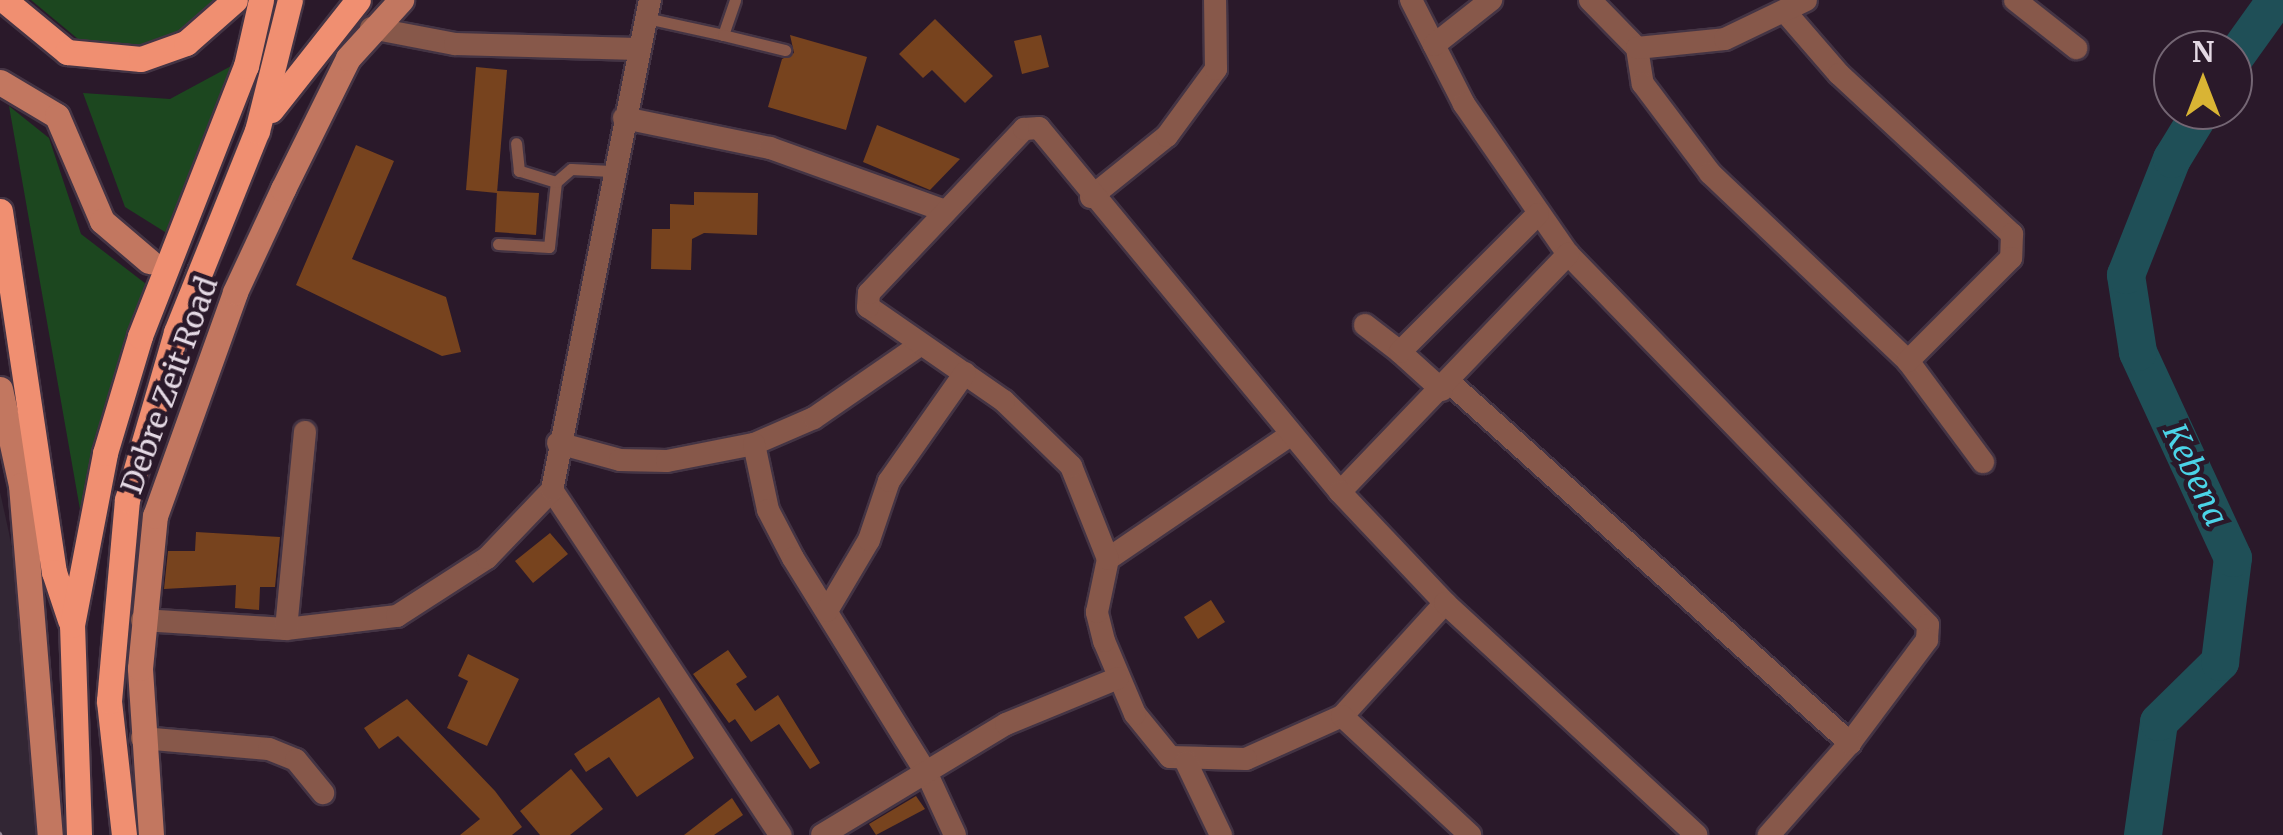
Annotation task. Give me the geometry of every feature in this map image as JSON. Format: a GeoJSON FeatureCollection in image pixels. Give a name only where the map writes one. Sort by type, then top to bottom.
{"type":"FeatureCollection","features":[{"type":"Feature","properties":{"kind":"main road"},"geometry":{"type":"LineString","coordinates":[[4,0],[67,52],[141,59],[186,43],[235,0]]}},
{"type":"Feature","properties":{"kind":"main road"},"geometry":{"type":"LineString","coordinates":[[78,835],[72,625],[104,453],[140,336],[246,66],[261,0]]}},
{"type":"Feature","properties":{"kind":"main road"},"geometry":{"type":"LineString","coordinates":[[124,835],[109,701],[127,500],[176,332],[257,131],[290,0]]}},
{"type":"Feature","properties":{"kind":"main road"},"geometry":{"type":"LineString","coordinates":[[257,131],[358,0]]}},
{"type":"Feature","properties":{"kind":"main road","name":"Debre Zeit Road"},"geometry":{"type":"LineString","coordinates":[[151,835],[142,738],[142,620],[155,516],[225,289],[348,58],[371,28],[401,0]]}},
{"type":"Feature","properties":{"kind":"main road"},"geometry":{"type":"LineString","coordinates":[[0,82],[58,116],[102,222],[149,260]]}},
{"type":"Feature","properties":{"kind":"main road"},"geometry":{"type":"LineString","coordinates":[[0,211],[54,572],[72,625]]}},
{"type":"Feature","properties":{"kind":"main road"},"geometry":{"type":"LineString","coordinates":[[0,271],[15,309]]}},
{"type":"Feature","properties":{"kind":"main road"},"geometry":{"type":"LineString","coordinates":[[0,389],[21,485],[50,835]]}},
{"type":"Feature","properties":{"kind":"street"},"geometry":{"type":"LineString","coordinates":[[1091,196],[1167,136],[1216,69],[1216,0]]}},
{"type":"Feature","properties":{"kind":"street"},"geometry":{"type":"LineString","coordinates":[[1411,0],[1434,45],[1538,214],[1568,254],[1928,625],[1926,640],[1850,743],[1769,835]]}},
{"type":"Feature","properties":{"kind":"street"},"geometry":{"type":"LineString","coordinates":[[1434,45],[1491,0]]}},
{"type":"Feature","properties":{"kind":"street"},"geometry":{"type":"LineString","coordinates":[[1590,0],[1637,48],[1643,84],[1710,173],[1908,361],[1984,462]]}},
{"type":"Feature","properties":{"kind":"street"},"geometry":{"type":"LineString","coordinates":[[2016,0],[2076,48]]}},
{"type":"Feature","properties":{"kind":"street"},"geometry":{"type":"LineString","coordinates":[[1637,48],[1725,39],[1796,7],[1838,74],[2012,234],[2010,258],[1908,361]]}},
{"type":"Feature","properties":{"kind":"street"},"geometry":{"type":"LineString","coordinates":[[142,620],[286,629],[397,616],[487,558],[552,490],[611,171],[648,9]]}},
{"type":"Feature","properties":{"kind":"street"},"geometry":{"type":"LineString","coordinates":[[371,28],[454,44],[638,50]]}},
{"type":"Feature","properties":{"kind":"street"},"geometry":{"type":"LineString","coordinates":[[624,118],[770,148],[942,210]]}},
{"type":"Feature","properties":{"kind":"street"},"geometry":{"type":"LineString","coordinates":[[1221,835],[1186,762],[1156,744],[1118,678],[1097,612],[1108,559],[1060,450],[865,300],[942,210],[1032,126],[1340,492],[1446,603],[1696,835]]}},
{"type":"Feature","properties":{"kind":"street"},"geometry":{"type":"LineString","coordinates":[[1400,352],[1538,214]]}},
{"type":"Feature","properties":{"kind":"street"},"geometry":{"type":"LineString","coordinates":[[1340,492],[1568,254]]}},
{"type":"Feature","properties":{"kind":"street"},"geometry":{"type":"LineString","coordinates":[[1365,325],[1445,386],[1850,743]]}},
{"type":"Feature","properties":{"kind":"street"},"geometry":{"type":"LineString","coordinates":[[558,443],[605,458],[667,461],[754,444],[814,418],[920,345]]}},
{"type":"Feature","properties":{"kind":"street"},"geometry":{"type":"LineString","coordinates":[[827,611],[869,540],[889,482],[965,374]]}},
{"type":"Feature","properties":{"kind":"street"},"geometry":{"type":"LineString","coordinates":[[286,629],[305,432]]}},
{"type":"Feature","properties":{"kind":"street"},"geometry":{"type":"LineString","coordinates":[[1108,559],[1289,436]]}},
{"type":"Feature","properties":{"kind":"street"},"geometry":{"type":"LineString","coordinates":[[754,444],[768,510],[927,774],[954,835]]}},
{"type":"Feature","properties":{"kind":"street"},"geometry":{"type":"LineString","coordinates":[[552,490],[780,835]]}},
{"type":"Feature","properties":{"kind":"street"},"geometry":{"type":"LineString","coordinates":[[1186,762],[1276,752],[1342,716],[1446,603]]}},
{"type":"Feature","properties":{"kind":"street"},"geometry":{"type":"LineString","coordinates":[[822,835],[1006,724],[1118,678]]}},
{"type":"Feature","properties":{"kind":"street"},"geometry":{"type":"LineString","coordinates":[[1342,716],[1470,835]]}},
{"type":"Feature","properties":{"kind":"street"},"geometry":{"type":"LineString","coordinates":[[142,738],[269,749],[296,760],[323,793]]}},
{"type":"Feature","properties":{"kind":"lane"},"geometry":{"type":"LineString","coordinates":[[723,35],[735,0]]}},
{"type":"Feature","properties":{"kind":"lane"},"geometry":{"type":"LineString","coordinates":[[648,9],[723,35],[785,50]]}},
{"type":"Feature","properties":{"kind":"lane"},"geometry":{"type":"LineString","coordinates":[[516,143],[518,170],[556,182]]}},
{"type":"Feature","properties":{"kind":"lane"},"geometry":{"type":"LineString","coordinates":[[498,244],[548,247],[556,182],[570,169],[611,171]]}},
{"type":"Feature","properties":{"kind":"shaded area"},"geometry":{"type":"Polygon","coordinates":[[[0,492],[9,533],[67,835],[0,835],[0,492]]]}},
{"type":"Feature","properties":{"kind":"green space"},"geometry":{"type":"Polygon","coordinates":[[[31,0],[222,0],[206,22],[155,49],[84,44],[31,0]]]}},
{"type":"Feature","properties":{"kind":"green space"},"geometry":{"type":"Polygon","coordinates":[[[246,58],[173,237],[125,207],[83,93],[170,99],[246,58]]]}},
{"type":"Feature","properties":{"kind":"green space"},"geometry":{"type":"Polygon","coordinates":[[[9,106],[49,138],[81,234],[150,287],[81,515],[9,106]]]}},
{"type":"Feature","properties":{"kind":"building"},"geometry":{"type":"Polygon","coordinates":[[[935,19],[993,76],[965,103],[932,70],[923,78],[899,54],[935,19]]]}},
{"type":"Feature","properties":{"kind":"building"},"geometry":{"type":"Polygon","coordinates":[[[790,35],[867,57],[846,130],[768,107],[782,59],[794,53],[790,35]]]}},
{"type":"Feature","properties":{"kind":"building"},"geometry":{"type":"Polygon","coordinates":[[[1041,35],[1049,67],[1022,74],[1014,41],[1041,35]]]}},
{"type":"Feature","properties":{"kind":"building"},"geometry":{"type":"Polygon","coordinates":[[[476,67],[507,70],[497,193],[466,190],[476,67]]]}},
{"type":"Feature","properties":{"kind":"building"},"geometry":{"type":"Polygon","coordinates":[[[877,125],[960,159],[930,190],[863,162],[877,125]]]}},
{"type":"Feature","properties":{"kind":"building"},"geometry":{"type":"Polygon","coordinates":[[[356,145],[394,161],[352,259],[446,297],[461,352],[442,356],[296,285],[356,145]]]}},
{"type":"Feature","properties":{"kind":"building"},"geometry":{"type":"Polygon","coordinates":[[[497,191],[539,193],[536,235],[495,232],[497,191]]]}},
{"type":"Feature","properties":{"kind":"building"},"geometry":{"type":"Polygon","coordinates":[[[694,192],[758,193],[757,235],[704,233],[692,239],[691,270],[651,269],[652,229],[670,229],[670,204],[694,205],[694,192]]]}},
{"type":"Feature","properties":{"kind":"building"},"geometry":{"type":"Polygon","coordinates":[[[196,532],[280,537],[275,587],[260,587],[259,610],[235,608],[236,585],[164,589],[168,551],[195,551],[196,532]]]}},
{"type":"Feature","properties":{"kind":"building"},"geometry":{"type":"Polygon","coordinates":[[[550,533],[568,554],[533,583],[515,561],[550,533]]]}},
{"type":"Feature","properties":{"kind":"building"},"geometry":{"type":"Polygon","coordinates":[[[1211,600],[1225,622],[1198,639],[1184,617],[1211,600]]]}},
{"type":"Feature","properties":{"kind":"building"},"geometry":{"type":"Polygon","coordinates":[[[728,650],[747,677],[736,684],[755,711],[778,695],[820,763],[810,769],[779,724],[751,742],[735,719],[729,723],[693,674],[728,650]]]}},
{"type":"Feature","properties":{"kind":"building"},"geometry":{"type":"Polygon","coordinates":[[[468,654],[519,679],[487,746],[447,728],[468,681],[458,676],[468,654]]]}},
{"type":"Feature","properties":{"kind":"building"},"geometry":{"type":"Polygon","coordinates":[[[659,697],[694,758],[637,797],[609,757],[586,772],[574,754],[659,697]]]}},
{"type":"Feature","properties":{"kind":"building"},"geometry":{"type":"Polygon","coordinates":[[[407,699],[495,791],[522,827],[512,835],[460,835],[480,819],[398,736],[379,749],[364,728],[407,699]]]}},
{"type":"Feature","properties":{"kind":"building"},"geometry":{"type":"Polygon","coordinates":[[[571,769],[603,809],[570,835],[540,835],[520,811],[571,769]]]}},
{"type":"Feature","properties":{"kind":"building"},"geometry":{"type":"Polygon","coordinates":[[[916,796],[925,809],[876,835],[869,824],[916,796]]]}},
{"type":"Feature","properties":{"kind":"building"},"geometry":{"type":"Polygon","coordinates":[[[732,798],[743,815],[714,835],[684,835],[732,798]]]}},
{"type":"Feature","properties":{"kind":"waterway","name":"Kebena"},"geometry":{"type":"LineString","coordinates":[[2253,32],[2276,0]]}},
{"type":"Feature","properties":{"kind":"waterway","name":"Kebena"},"geometry":{"type":"LineString","coordinates":[[2143,835],[2159,722],[2220,662],[2233,558],[2138,352],[2126,275],[2172,159],[2190,130]]}},
{"type":"Feature","properties":{"kind":"tunnel"},"geometry":{"type":"LineString","coordinates":[[149,261],[215,285]]}}]}
